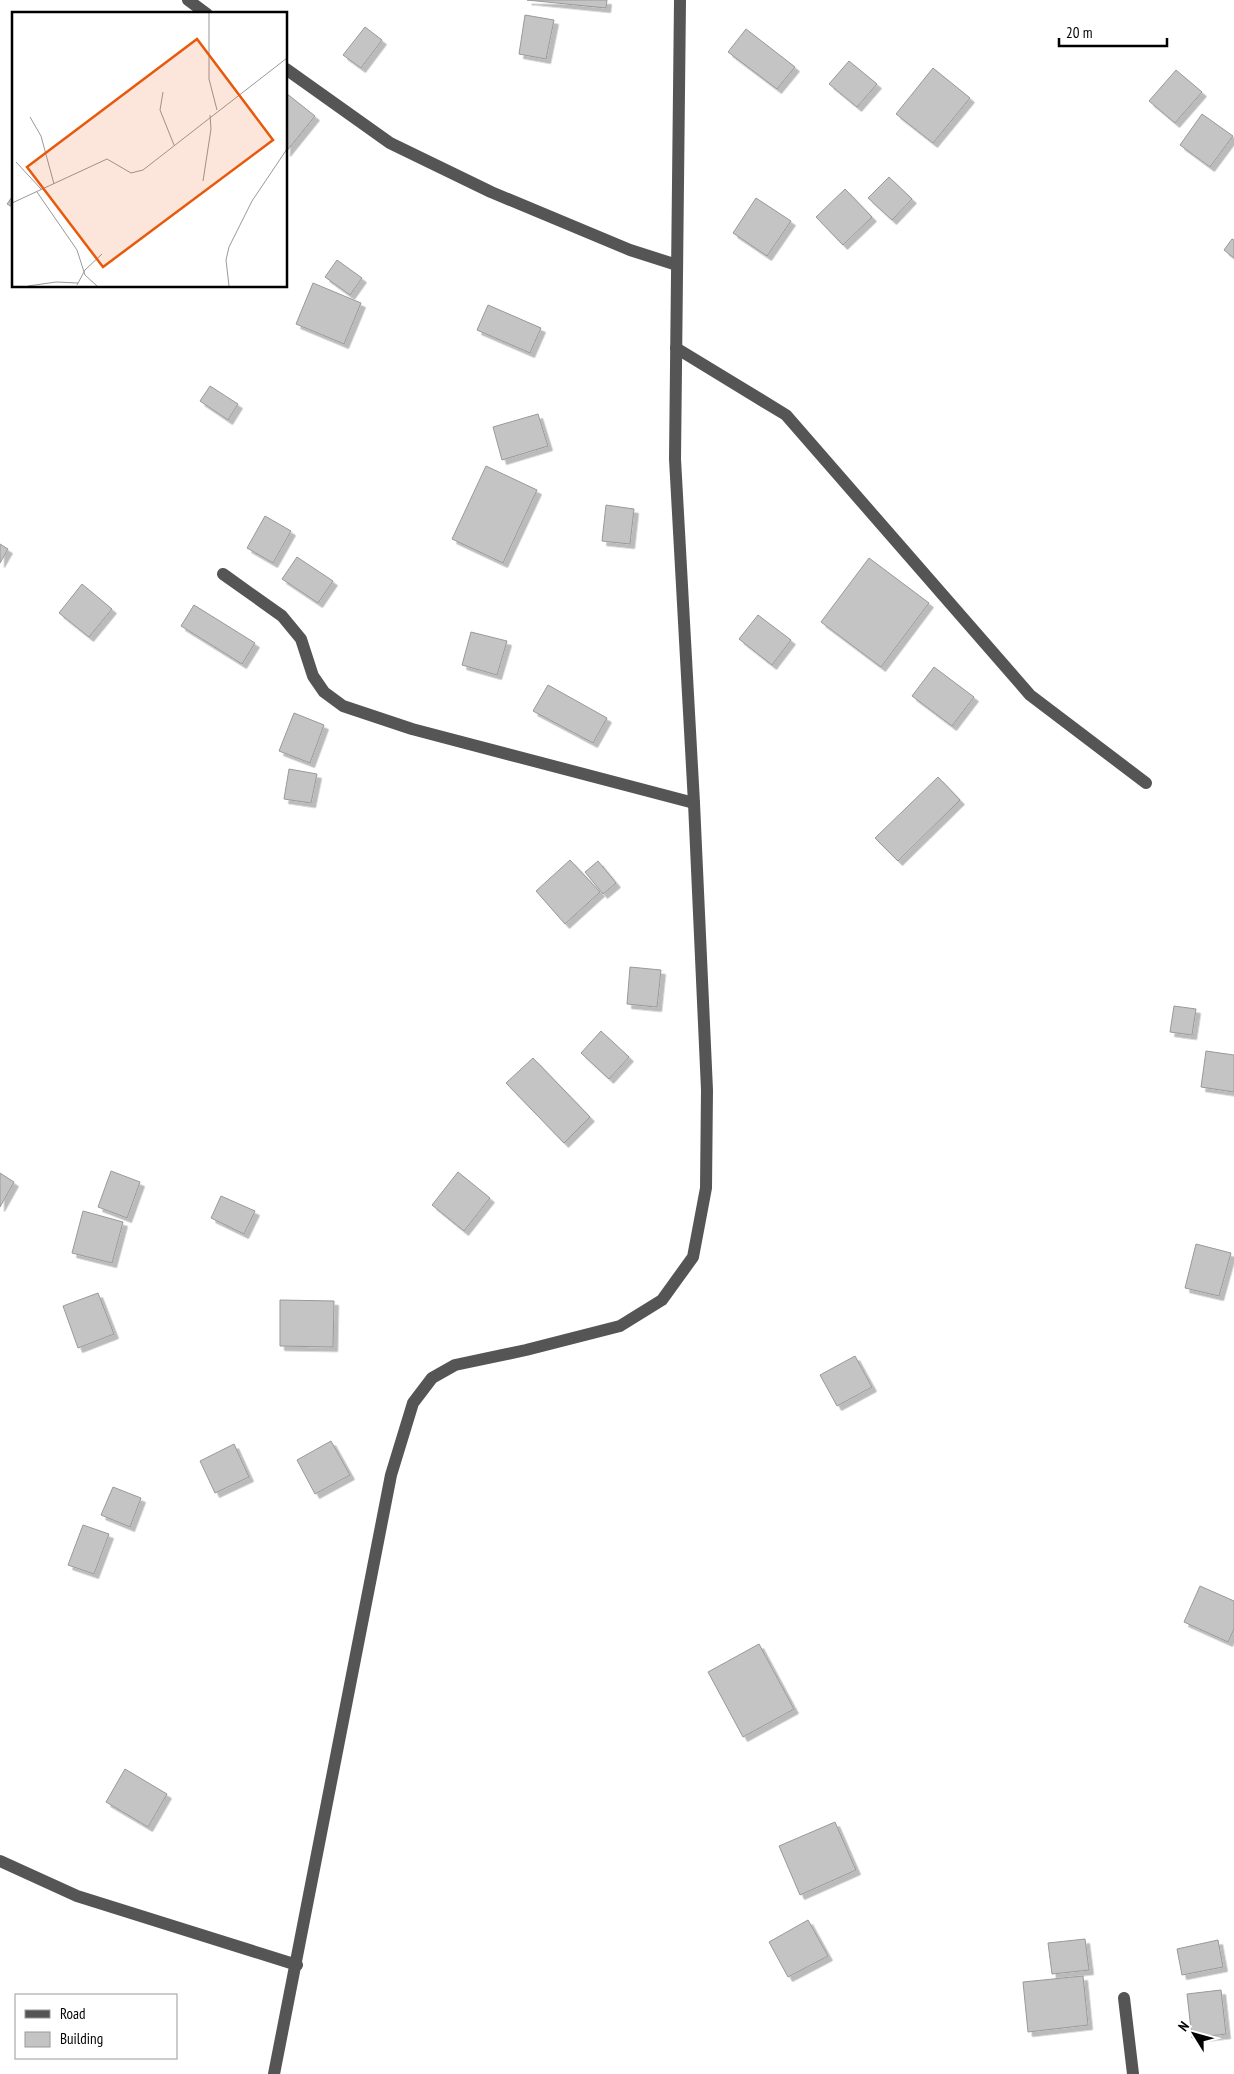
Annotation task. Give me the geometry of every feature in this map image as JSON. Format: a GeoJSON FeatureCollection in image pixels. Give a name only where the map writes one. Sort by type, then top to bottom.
{"type":"FeatureCollection","features":[{"type":"Feature","properties":{"kind":"street"},"geometry":{"type":"LineString","coordinates":[[188,0],[204,12]]}},
{"type":"Feature","properties":{"kind":"street"},"geometry":{"type":"LineString","coordinates":[[274,2074],[391,1475],[413,1403],[432,1378],[455,1365],[526,1350],[620,1326],[662,1300],[693,1257],[706,1188],[706,1090],[694,803],[675,459],[680,0]]}},
{"type":"Feature","properties":{"kind":"street"},"geometry":{"type":"LineString","coordinates":[[288,70],[390,143],[491,192],[630,250],[677,265]]}},
{"type":"Feature","properties":{"kind":"street"},"geometry":{"type":"LineString","coordinates":[[676,348],[786,415],[1030,695],[1146,783]]}},
{"type":"Feature","properties":{"kind":"street"},"geometry":{"type":"LineString","coordinates":[[223,574],[282,616],[301,639],[313,676],[324,692],[343,706],[412,730],[694,803]]}},
{"type":"Feature","properties":{"kind":"street"},"geometry":{"type":"LineString","coordinates":[[0,1861],[77,1896],[297,1964]]}},
{"type":"Feature","properties":{"kind":"street"},"geometry":{"type":"LineString","coordinates":[[1124,1998],[1133,2074]]}},
{"type":"Feature","properties":{"kind":"building"},"geometry":{"type":"Polygon","coordinates":[[[527,0],[607,0],[606,8],[527,0]]]}},
{"type":"Feature","properties":{"kind":"building"},"geometry":{"type":"Polygon","coordinates":[[[525,15],[554,20],[546,59],[519,54],[525,15]]]}},
{"type":"Feature","properties":{"kind":"building"},"geometry":{"type":"Polygon","coordinates":[[[365,27],[382,40],[361,68],[343,55],[365,27]]]}},
{"type":"Feature","properties":{"kind":"building"},"geometry":{"type":"Polygon","coordinates":[[[746,29],[795,67],[777,89],[728,52],[746,29]]]}},
{"type":"Feature","properties":{"kind":"building"},"geometry":{"type":"Polygon","coordinates":[[[849,61],[877,84],[857,107],[829,84],[849,61]]]}},
{"type":"Feature","properties":{"kind":"building"},"geometry":{"type":"Polygon","coordinates":[[[933,68],[970,98],[933,143],[896,114],[933,68]]]}},
{"type":"Feature","properties":{"kind":"building"},"geometry":{"type":"Polygon","coordinates":[[[1176,70],[1202,92],[1175,123],[1149,101],[1176,70]]]}},
{"type":"Feature","properties":{"kind":"building"},"geometry":{"type":"Polygon","coordinates":[[[288,95],[315,116],[288,150],[288,95]]]}},
{"type":"Feature","properties":{"kind":"building"},"geometry":{"type":"Polygon","coordinates":[[[1202,114],[1233,136],[1210,167],[1180,145],[1202,114]]]}},
{"type":"Feature","properties":{"kind":"building"},"geometry":{"type":"Polygon","coordinates":[[[889,177],[912,199],[892,220],[868,198],[889,177]]]}},
{"type":"Feature","properties":{"kind":"building"},"geometry":{"type":"Polygon","coordinates":[[[845,189],[872,217],[843,245],[816,217],[845,189]]]}},
{"type":"Feature","properties":{"kind":"building"},"geometry":{"type":"Polygon","coordinates":[[[12,197],[12,207],[7,204],[12,197]]]}},
{"type":"Feature","properties":{"kind":"building"},"geometry":{"type":"Polygon","coordinates":[[[756,198],[791,221],[767,256],[733,233],[756,198]]]}},
{"type":"Feature","properties":{"kind":"building"},"geometry":{"type":"Polygon","coordinates":[[[1232,239],[1234,240],[1234,258],[1224,250],[1232,239]]]}},
{"type":"Feature","properties":{"kind":"building"},"geometry":{"type":"Polygon","coordinates":[[[337,260],[362,278],[350,295],[325,277],[337,260]]]}},
{"type":"Feature","properties":{"kind":"building"},"geometry":{"type":"Polygon","coordinates":[[[313,283],[361,303],[344,344],[296,324],[313,283]]]}},
{"type":"Feature","properties":{"kind":"building"},"geometry":{"type":"Polygon","coordinates":[[[488,305],[541,328],[530,353],[477,330],[488,305]]]}},
{"type":"Feature","properties":{"kind":"building"},"geometry":{"type":"Polygon","coordinates":[[[210,386],[238,404],[228,420],[200,401],[210,386]]]}},
{"type":"Feature","properties":{"kind":"building"},"geometry":{"type":"Polygon","coordinates":[[[538,414],[548,446],[502,460],[493,427],[538,414]]]}},
{"type":"Feature","properties":{"kind":"building"},"geometry":{"type":"Polygon","coordinates":[[[486,466],[537,490],[503,563],[452,539],[486,466]]]}},
{"type":"Feature","properties":{"kind":"building"},"geometry":{"type":"Polygon","coordinates":[[[606,505],[634,509],[630,544],[602,541],[606,505]]]}},
{"type":"Feature","properties":{"kind":"building"},"geometry":{"type":"Polygon","coordinates":[[[265,516],[291,531],[273,563],[247,548],[265,516]]]}},
{"type":"Feature","properties":{"kind":"building"},"geometry":{"type":"Polygon","coordinates":[[[0,544],[8,549],[0,563],[0,544]]]}},
{"type":"Feature","properties":{"kind":"building"},"geometry":{"type":"Polygon","coordinates":[[[297,557],[333,581],[318,603],[282,579],[297,557]]]}},
{"type":"Feature","properties":{"kind":"building"},"geometry":{"type":"Polygon","coordinates":[[[869,558],[929,603],[881,667],[821,622],[869,558]]]}},
{"type":"Feature","properties":{"kind":"building"},"geometry":{"type":"Polygon","coordinates":[[[82,584],[112,609],[89,637],[59,613],[82,584]]]}},
{"type":"Feature","properties":{"kind":"building"},"geometry":{"type":"Polygon","coordinates":[[[194,605],[255,643],[242,664],[181,626],[194,605]]]}},
{"type":"Feature","properties":{"kind":"building"},"geometry":{"type":"Polygon","coordinates":[[[758,615],[791,640],[772,665],[739,639],[758,615]]]}},
{"type":"Feature","properties":{"kind":"building"},"geometry":{"type":"Polygon","coordinates":[[[471,632],[507,641],[497,675],[462,665],[471,632]]]}},
{"type":"Feature","properties":{"kind":"building"},"geometry":{"type":"Polygon","coordinates":[[[934,667],[974,697],[952,726],[912,696],[934,667]]]}},
{"type":"Feature","properties":{"kind":"building"},"geometry":{"type":"Polygon","coordinates":[[[548,685],[607,718],[593,743],[533,711],[548,685]]]}},
{"type":"Feature","properties":{"kind":"building"},"geometry":{"type":"Polygon","coordinates":[[[294,713],[324,725],[310,763],[279,751],[294,713]]]}},
{"type":"Feature","properties":{"kind":"building"},"geometry":{"type":"Polygon","coordinates":[[[289,769],[317,774],[311,803],[284,799],[289,769]]]}},
{"type":"Feature","properties":{"kind":"building"},"geometry":{"type":"Polygon","coordinates":[[[938,777],[960,800],[898,861],[875,838],[938,777]]]}},
{"type":"Feature","properties":{"kind":"building"},"geometry":{"type":"Polygon","coordinates":[[[570,860],[600,892],[565,924],[536,891],[570,860]]]}},
{"type":"Feature","properties":{"kind":"building"},"geometry":{"type":"Polygon","coordinates":[[[598,861],[616,883],[603,894],[585,872],[598,861]]]}},
{"type":"Feature","properties":{"kind":"building"},"geometry":{"type":"Polygon","coordinates":[[[630,967],[661,970],[657,1007],[627,1004],[630,967]]]}},
{"type":"Feature","properties":{"kind":"building"},"geometry":{"type":"Polygon","coordinates":[[[1174,1006],[1196,1009],[1192,1035],[1170,1032],[1174,1006]]]}},
{"type":"Feature","properties":{"kind":"building"},"geometry":{"type":"Polygon","coordinates":[[[601,1031],[629,1057],[609,1079],[581,1053],[601,1031]]]}},
{"type":"Feature","properties":{"kind":"building"},"geometry":{"type":"Polygon","coordinates":[[[1206,1051],[1234,1055],[1234,1092],[1201,1087],[1206,1051]]]}},
{"type":"Feature","properties":{"kind":"building"},"geometry":{"type":"Polygon","coordinates":[[[533,1058],[590,1117],[564,1143],[506,1083],[533,1058]]]}},
{"type":"Feature","properties":{"kind":"building"},"geometry":{"type":"Polygon","coordinates":[[[111,1171],[140,1182],[127,1218],[98,1207],[111,1171]]]}},
{"type":"Feature","properties":{"kind":"building"},"geometry":{"type":"Polygon","coordinates":[[[458,1172],[490,1198],[464,1231],[432,1205],[458,1172]]]}},
{"type":"Feature","properties":{"kind":"building"},"geometry":{"type":"Polygon","coordinates":[[[0,1173],[14,1182],[0,1207],[0,1173]]]}},
{"type":"Feature","properties":{"kind":"building"},"geometry":{"type":"Polygon","coordinates":[[[221,1196],[255,1211],[244,1234],[211,1218],[221,1196]]]}},
{"type":"Feature","properties":{"kind":"building"},"geometry":{"type":"Polygon","coordinates":[[[83,1211],[123,1222],[112,1263],[72,1253],[83,1211]]]}},
{"type":"Feature","properties":{"kind":"building"},"geometry":{"type":"Polygon","coordinates":[[[1196,1244],[1231,1253],[1219,1296],[1185,1288],[1196,1244]]]}},
{"type":"Feature","properties":{"kind":"building"},"geometry":{"type":"Polygon","coordinates":[[[98,1293],[114,1334],[78,1348],[63,1306],[98,1293]]]}},
{"type":"Feature","properties":{"kind":"building"},"geometry":{"type":"Polygon","coordinates":[[[280,1300],[334,1301],[333,1347],[280,1346],[280,1300]]]}},
{"type":"Feature","properties":{"kind":"building"},"geometry":{"type":"Polygon","coordinates":[[[855,1356],[872,1387],[837,1406],[820,1375],[855,1356]]]}},
{"type":"Feature","properties":{"kind":"building"},"geometry":{"type":"Polygon","coordinates":[[[331,1441],[350,1475],[315,1494],[297,1460],[331,1441]]]}},
{"type":"Feature","properties":{"kind":"building"},"geometry":{"type":"Polygon","coordinates":[[[234,1444],[249,1477],[215,1493],[200,1461],[234,1444]]]}},
{"type":"Feature","properties":{"kind":"building"},"geometry":{"type":"Polygon","coordinates":[[[113,1487],[141,1498],[130,1527],[101,1515],[113,1487]]]}},
{"type":"Feature","properties":{"kind":"building"},"geometry":{"type":"Polygon","coordinates":[[[83,1525],[109,1534],[94,1574],[68,1565],[83,1525]]]}},
{"type":"Feature","properties":{"kind":"building"},"geometry":{"type":"Polygon","coordinates":[[[1200,1586],[1234,1601],[1234,1629],[1228,1642],[1184,1622],[1200,1586]]]}},
{"type":"Feature","properties":{"kind":"building"},"geometry":{"type":"Polygon","coordinates":[[[759,1644],[794,1709],[743,1737],[708,1672],[759,1644]]]}},
{"type":"Feature","properties":{"kind":"building"},"geometry":{"type":"Polygon","coordinates":[[[125,1769],[167,1794],[148,1827],[106,1802],[125,1769]]]}},
{"type":"Feature","properties":{"kind":"building"},"geometry":{"type":"Polygon","coordinates":[[[835,1822],[856,1870],[800,1895],[779,1846],[835,1822]]]}},
{"type":"Feature","properties":{"kind":"building"},"geometry":{"type":"Polygon","coordinates":[[[808,1920],[828,1956],[788,1977],[769,1942],[808,1920]]]}},
{"type":"Feature","properties":{"kind":"building"},"geometry":{"type":"Polygon","coordinates":[[[1085,1939],[1089,1970],[1052,1974],[1048,1943],[1085,1939]]]}},
{"type":"Feature","properties":{"kind":"building"},"geometry":{"type":"Polygon","coordinates":[[[1218,1940],[1223,1967],[1182,1975],[1177,1949],[1218,1940]]]}},
{"type":"Feature","properties":{"kind":"building"},"geometry":{"type":"Polygon","coordinates":[[[1083,1976],[1088,2025],[1028,2032],[1023,1982],[1083,1976]]]}},
{"type":"Feature","properties":{"kind":"building"},"geometry":{"type":"Polygon","coordinates":[[[1221,1990],[1226,2034],[1192,2038],[1187,1994],[1221,1990]]]}}]}
